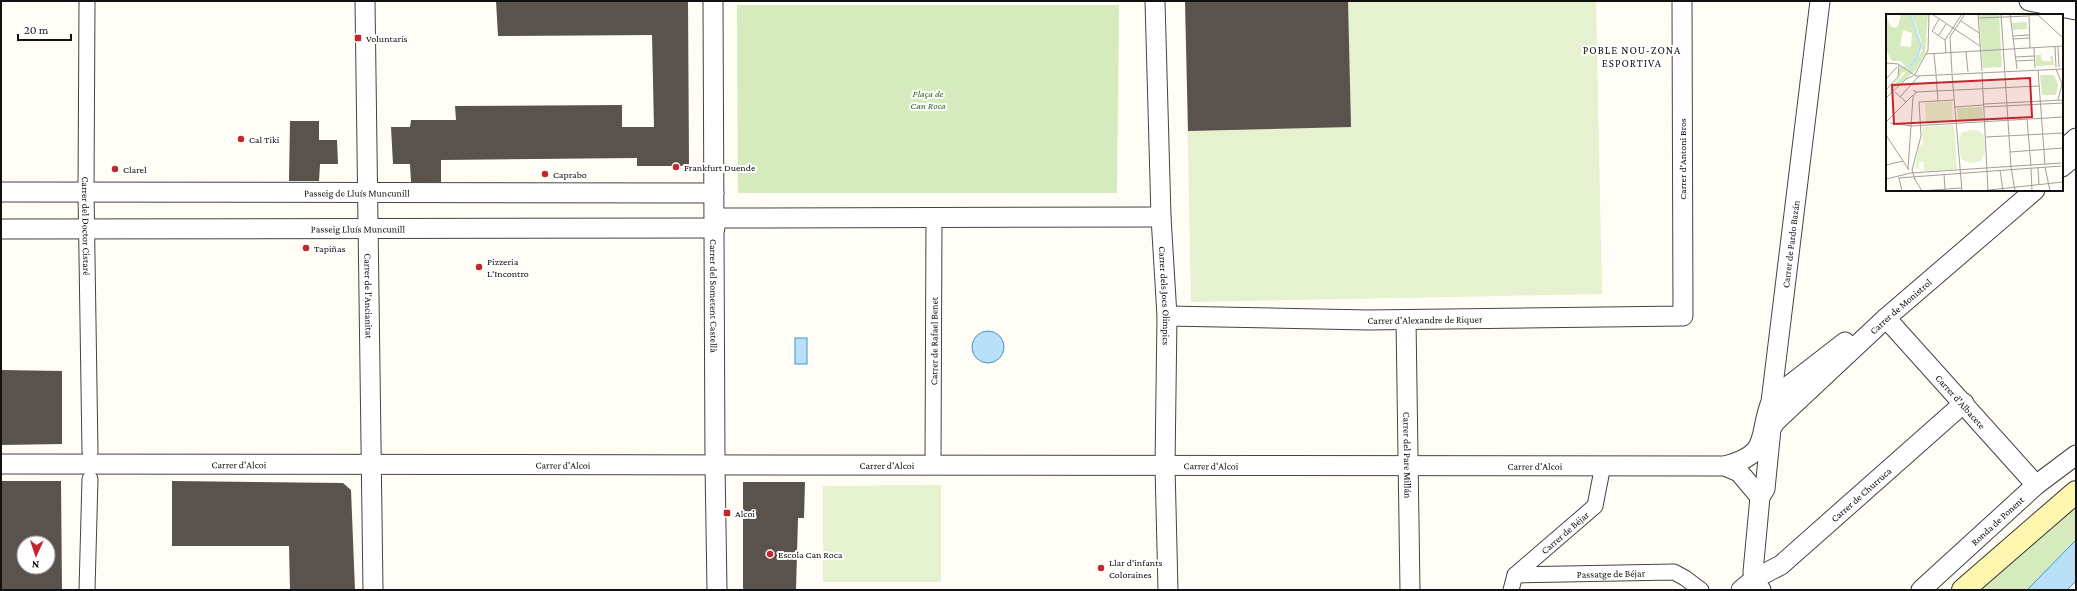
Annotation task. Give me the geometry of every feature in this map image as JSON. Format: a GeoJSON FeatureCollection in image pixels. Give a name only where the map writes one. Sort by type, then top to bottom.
{"type":"FeatureCollection","features":[{"type":"Feature","properties":{"kind":"main road"},"geometry":{"type":"LineString","coordinates":[[1963,590],[2076,492]]}},
{"type":"Feature","properties":{"kind":"street","name":"Carrer del Doctor Cistaré"},"geometry":{"type":"LineString","coordinates":[[87,1],[86,192],[90,452]]}},
{"type":"Feature","properties":{"kind":"street","name":"Carrer de l'Ancianitat"},"geometry":{"type":"LineString","coordinates":[[365,1],[373,590]]}},
{"type":"Feature","properties":{"kind":"street","name":"Carrer del Sometent Castellà"},"geometry":{"type":"LineString","coordinates":[[713,1],[717,590]]}},
{"type":"Feature","properties":{"kind":"street","name":"Carrer dels Jocs Olimpics"},"geometry":{"type":"LineString","coordinates":[[1155,1],[1161,216],[1167,316],[1165,466],[1168,590]]}},
{"type":"Feature","properties":{"kind":"street","name":"Carrer d'Antoni Bros"},"geometry":{"type":"LineString","coordinates":[[1682,1],[1683,316]]}},
{"type":"Feature","properties":{"kind":"street","name":"Carrer de Pardo Bazán"},"geometry":{"type":"LineString","coordinates":[[1725,466],[1736,463],[1751,455],[1759,447],[1763,438],[1771,402],[1820,1]]}},
{"type":"Feature","properties":{"kind":"street"},"geometry":{"type":"LineString","coordinates":[[2029,1],[2076,10]]}},
{"type":"Feature","properties":{"kind":"street"},"geometry":{"type":"LineString","coordinates":[[2063,150],[2076,138]]}},
{"type":"Feature","properties":{"kind":"street"},"geometry":{"type":"LineString","coordinates":[[2063,166],[2076,155]]}},
{"type":"Feature","properties":{"kind":"street","name":"Carrer de Monistrol"},"geometry":{"type":"LineString","coordinates":[[1771,402],[1787,387],[1846,341],[2016,191]]}},
{"type":"Feature","properties":{"kind":"street","name":"Carrer de Monistrol"},"geometry":{"type":"LineString","coordinates":[[1760,497],[1765,489],[1771,429],[1776,422],[1886,318],[2034,191]]}},
{"type":"Feature","properties":{"kind":"street","name":"Passeig de Lluís Muncunill"},"geometry":{"type":"LineString","coordinates":[[1,192],[714,193]]}},
{"type":"Feature","properties":{"kind":"street"},"geometry":{"type":"LineString","coordinates":[[715,223],[934,217],[1161,216]]}},
{"type":"Feature","properties":{"kind":"street","name":"Carrer de Rafael Benet"},"geometry":{"type":"LineString","coordinates":[[933,465],[934,217]]}},
{"type":"Feature","properties":{"kind":"street","name":"Passeig Lluís Muncunill"},"geometry":{"type":"LineString","coordinates":[[1,229],[368,228],[715,223]]}},
{"type":"Feature","properties":{"kind":"street","name":"Carrer d'Alexandre de Riquer"},"geometry":{"type":"LineString","coordinates":[[1167,316],[1406,320],[1683,316]]}},
{"type":"Feature","properties":{"kind":"street","name":"Carrer d'Albacete"},"geometry":{"type":"LineString","coordinates":[[1886,318],[1964,403],[2036,485]]}},
{"type":"Feature","properties":{"kind":"street","name":"Carrer del Pare Millán"},"geometry":{"type":"LineString","coordinates":[[1406,320],[1410,590]]}},
{"type":"Feature","properties":{"kind":"street","name":"Carrer de Churruca"},"geometry":{"type":"LineString","coordinates":[[1752,586],[1781,565],[1964,403]]}},
{"type":"Feature","properties":{"kind":"street","name":"Ronda de Ponent"},"geometry":{"type":"LineString","coordinates":[[1920,590],[2036,485],[2076,455]]}},
{"type":"Feature","properties":{"kind":"street","name":"Carrer d'Alcoi"},"geometry":{"type":"LineString","coordinates":[[1,464],[1725,466],[1739,472],[1760,497]]}},
{"type":"Feature","properties":{"kind":"street","name":"Carrer de Béjar"},"geometry":{"type":"LineString","coordinates":[[1515,575],[1595,506],[1603,465]]}},
{"type":"Feature","properties":{"kind":"street"},"geometry":{"type":"LineString","coordinates":[[87,590],[90,479]]}},
{"type":"Feature","properties":{"kind":"street"},"geometry":{"type":"LineString","coordinates":[[1752,586],[1760,497]]}},
{"type":"Feature","properties":{"kind":"street","name":"Passatge de Béjar"},"geometry":{"type":"LineString","coordinates":[[1515,575],[1674,572],[1701,590]]}},
{"type":"Feature","properties":{"kind":"street"},"geometry":{"type":"LineString","coordinates":[[1511,590],[1515,575]]}},
{"type":"Feature","properties":{"kind":"green space"},"geometry":{"type":"Polygon","coordinates":[[[1185,1],[1596,1],[1602,294],[1191,302],[1185,1]]]}},
{"type":"Feature","properties":{"kind":"green space","name":"Plaça de Can Roca"},"geometry":{"type":"Polygon","coordinates":[[[737,5],[1119,5],[1117,193],[738,193],[737,5]]]}},
{"type":"Feature","properties":{"kind":"green space"},"geometry":{"type":"Polygon","coordinates":[[[941,485],[941,582],[823,582],[823,486],[941,485]]]}},
{"type":"Feature","properties":{"kind":"green space"},"geometry":{"type":"Polygon","coordinates":[[[2076,504],[2076,540],[2027,590],[1975,590],[2076,504]]]}},
{"type":"Feature","properties":{"kind":"water"},"geometry":{"type":"Polygon","coordinates":[[[988,331],[999,336],[1004,347],[999,358],[988,363],[977,358],[972,347],[977,336],[988,331]]]}},
{"type":"Feature","properties":{"kind":"water"},"geometry":{"type":"Polygon","coordinates":[[[795,338],[807,338],[807,364],[795,364],[795,338]]]}},
{"type":"Feature","properties":{"kind":"water"},"geometry":{"type":"Polygon","coordinates":[[[2076,540],[2076,581],[2067,590],[2027,590],[2076,540]]]}},
{"type":"Feature","properties":{"kind":"building"},"geometry":{"type":"Polygon","coordinates":[[[496,1],[688,1],[689,166],[637,166],[637,158],[441,160],[441,182],[411,182],[410,164],[393,164],[391,127],[410,127],[411,120],[456,120],[455,106],[622,105],[622,127],[654,127],[652,35],[498,36],[496,1]]]}},
{"type":"Feature","properties":{"kind":"building"},"geometry":{"type":"Polygon","coordinates":[[[1185,1],[1348,1],[1351,127],[1188,131],[1185,1]]]}},
{"type":"Feature","properties":{"kind":"building"},"geometry":{"type":"Polygon","coordinates":[[[290,121],[319,121],[319,140],[337,140],[338,164],[320,164],[319,181],[289,181],[290,121]]]}},
{"type":"Feature","properties":{"kind":"building"},"geometry":{"type":"Polygon","coordinates":[[[1,370],[62,371],[62,444],[1,445],[1,370]]]}},
{"type":"Feature","properties":{"kind":"building"},"geometry":{"type":"Polygon","coordinates":[[[1,481],[61,481],[62,590],[1,590],[1,481]]]}},
{"type":"Feature","properties":{"kind":"building"},"geometry":{"type":"Polygon","coordinates":[[[172,481],[343,483],[351,490],[355,590],[290,590],[289,546],[172,546],[172,481]]]}},
{"type":"Feature","properties":{"kind":"building","name":"Escola Can Roca"},"geometry":{"type":"Polygon","coordinates":[[[743,482],[805,482],[804,518],[798,518],[796,590],[743,590],[743,482]]]}},
{"type":"Feature","properties":{"kind":"place","name":"Voluntaris"},"geometry":{"type":"Point","coordinates":[358,38]}},
{"type":"Feature","properties":{"kind":"place","name":"Cal Tiki"},"geometry":{"type":"Point","coordinates":[241,139]}},
{"type":"Feature","properties":{"kind":"place","name":"Frankfurt Duende"},"geometry":{"type":"Point","coordinates":[676,167]}},
{"type":"Feature","properties":{"kind":"place","name":"Clarel"},"geometry":{"type":"Point","coordinates":[115,169]}},
{"type":"Feature","properties":{"kind":"place","name":"Caprabo"},"geometry":{"type":"Point","coordinates":[545,174]}},
{"type":"Feature","properties":{"kind":"place","name":"Tapiñas"},"geometry":{"type":"Point","coordinates":[306,248]}},
{"type":"Feature","properties":{"kind":"place","name":"Pizzeria L'Incontro"},"geometry":{"type":"Point","coordinates":[479,267]}},
{"type":"Feature","properties":{"kind":"place","name":"Alcoi"},"geometry":{"type":"Point","coordinates":[727,513]}},
{"type":"Feature","properties":{"kind":"place","name":"Escola Can Roca"},"geometry":{"type":"Point","coordinates":[770,554]}},
{"type":"Feature","properties":{"kind":"place","name":"Llar d'infants Coloraines"},"geometry":{"type":"Point","coordinates":[1101,568]}},
{"type":"Feature","properties":{"kind":"district","name":"POBLE NOU-ZONA ESPORTIVA"},"geometry":{"type":"Point","coordinates":[1632,56]}}]}
